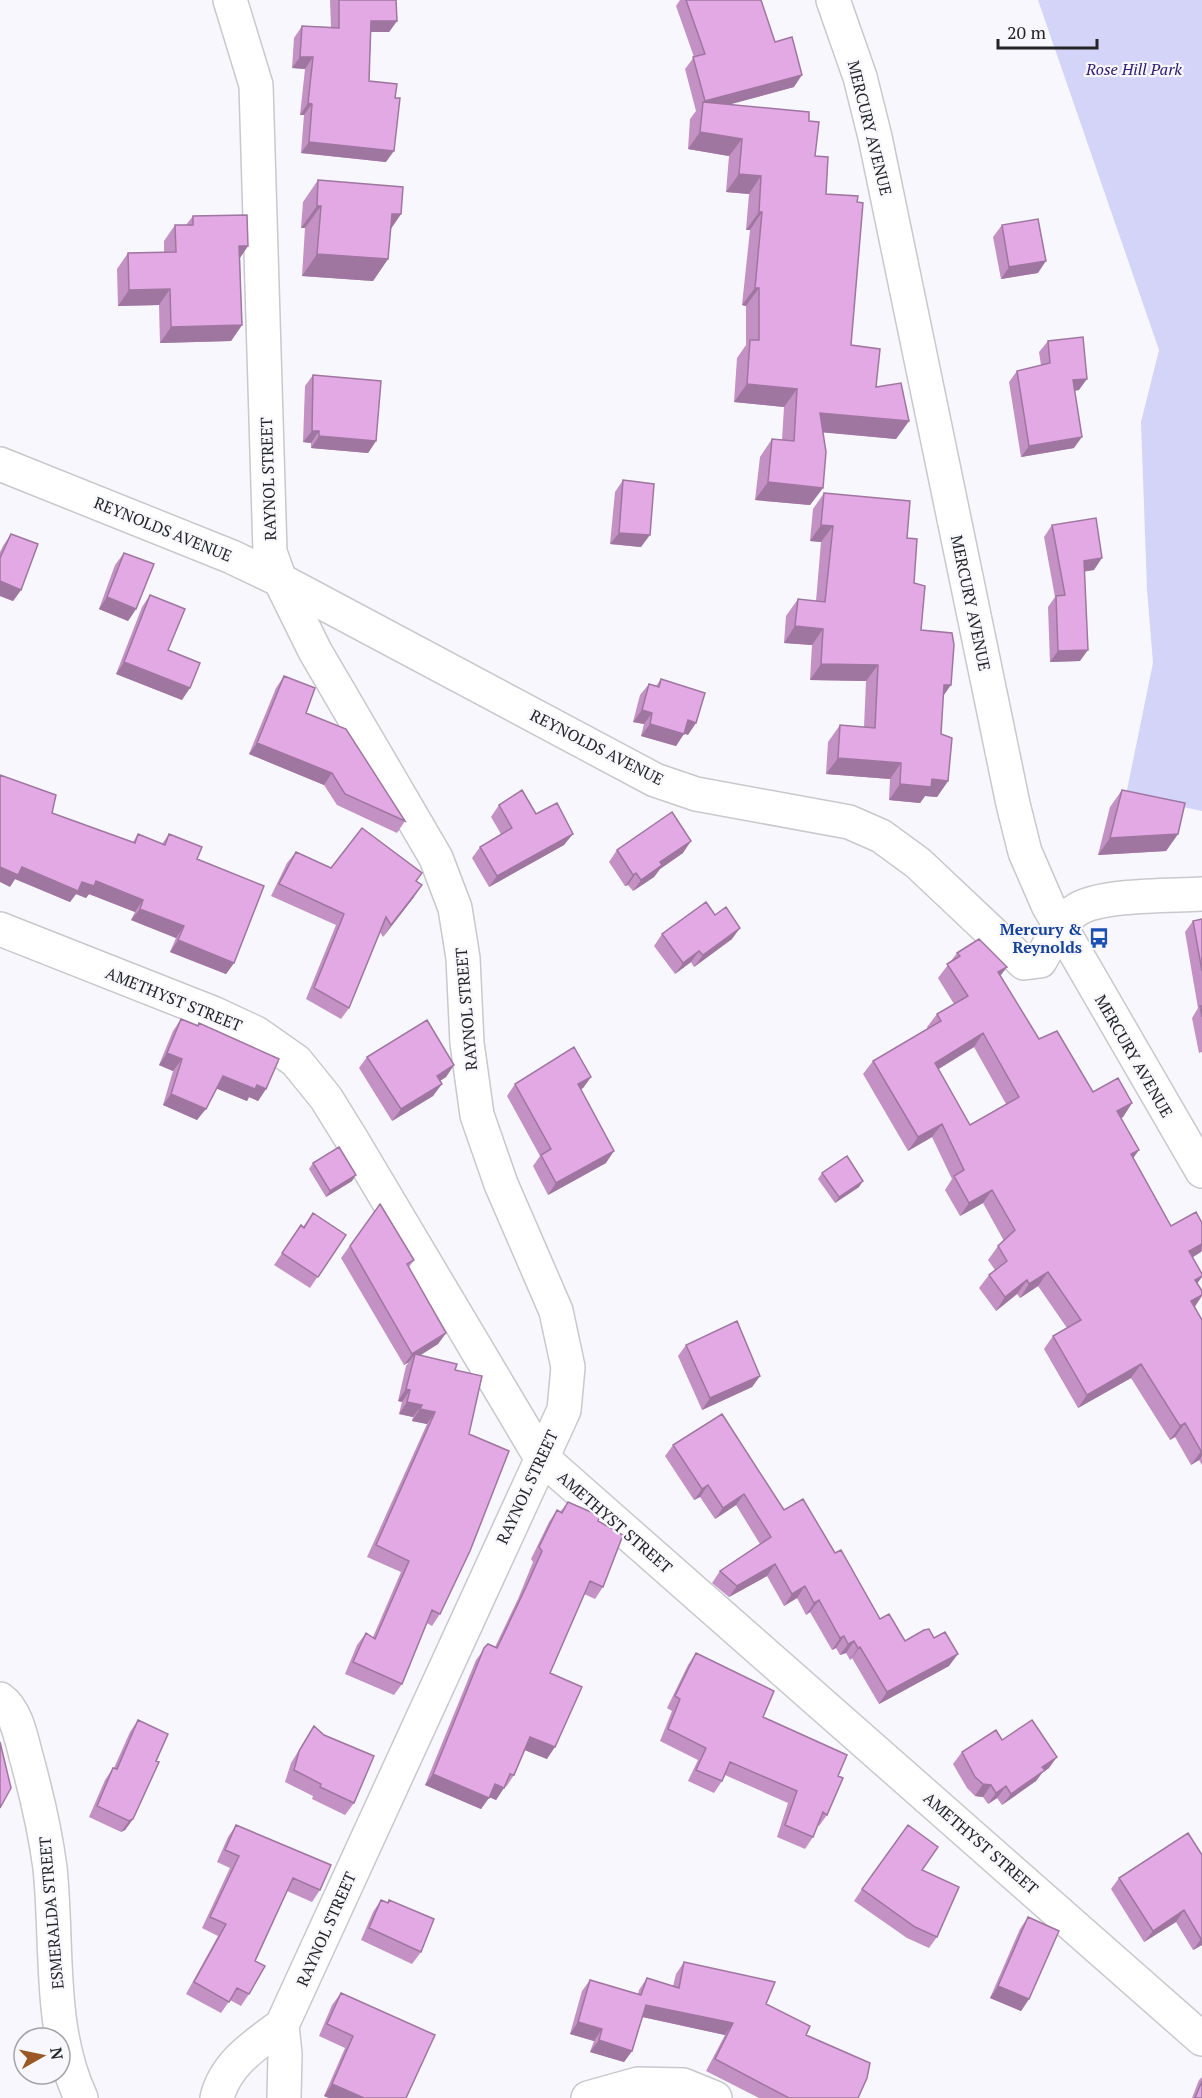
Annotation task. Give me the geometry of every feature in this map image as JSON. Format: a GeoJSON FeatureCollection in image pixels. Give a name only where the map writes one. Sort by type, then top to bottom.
{"type":"FeatureCollection","features":[{"type":"Feature","properties":{"kind":"street","name":"RAYNOL STREET"},"geometry":{"type":"LineString","coordinates":[[217,2098],[220,2084],[238,2060],[282,2025],[540,1456],[564,1410],[568,1367],[556,1311],[501,1184],[477,1115],[466,1043],[463,958],[455,908],[436,858],[315,651],[280,580],[270,552],[256,85],[230,0]]}},
{"type":"Feature","properties":{"kind":"street","name":"MERCURY AVENUE"},"geometry":{"type":"LineString","coordinates":[[833,0],[860,77],[875,137],[1013,804],[1026,852],[1060,928],[1202,1171]]}},
{"type":"Feature","properties":{"kind":"street","name":"REYNOLDS AVENUE"},"geometry":{"type":"LineString","coordinates":[[0,464],[232,557],[280,580],[656,780],[696,794],[849,822],[881,836],[918,863],[1024,963],[1040,961],[1060,928],[1077,909],[1096,901],[1202,894]]}},
{"type":"Feature","properties":{"kind":"street","name":"AMETHYST STREET"},"geometry":{"type":"LineString","coordinates":[[1,931],[213,1013],[256,1034],[296,1061],[326,1098],[352,1140],[540,1456],[1202,2039]]}},
{"type":"Feature","properties":{"kind":"street","name":"ESMERALDA STREET"},"geometry":{"type":"LineString","coordinates":[[0,1699],[8,1704],[22,1741],[39,1803],[50,1867],[59,2008],[69,2071],[81,2098]]}},
{"type":"Feature","properties":{"kind":"street"},"geometry":{"type":"LineString","coordinates":[[282,2025],[285,2054],[284,2098]]}},
{"type":"Feature","properties":{"kind":"street"},"geometry":{"type":"LineString","coordinates":[[588,2098],[638,2084],[683,2085],[715,2098]]}},
{"type":"Feature","properties":{"kind":"green space","name":"Rose Hill Park"},"geometry":{"type":"Polygon","coordinates":[[[1038,0],[1202,0],[1202,811],[1126,795],[1153,663],[1147,589],[1141,422],[1159,350],[1038,0]]]}},
{"type":"Feature","properties":{"kind":"building"},"geometry":{"type":"Polygon","coordinates":[[[339,0],[396,0],[397,21],[371,21],[369,81],[397,84],[395,98],[400,98],[394,151],[309,142],[312,104],[308,103],[313,57],[300,57],[302,26],[339,28],[339,0]]]}},
{"type":"Feature","properties":{"kind":"building"},"geometry":{"type":"Polygon","coordinates":[[[686,0],[761,0],[775,42],[792,37],[802,75],[705,101],[693,57],[705,54],[686,0]]]}},
{"type":"Feature","properties":{"kind":"building"},"geometry":{"type":"Polygon","coordinates":[[[703,102],[809,112],[809,121],[819,122],[815,156],[828,157],[826,194],[858,196],[857,202],[863,203],[851,345],[880,349],[876,387],[901,383],[909,421],[820,413],[826,452],[823,488],[768,482],[772,439],[794,441],[797,389],[747,384],[750,340],[759,340],[759,288],[755,288],[762,212],[759,212],[761,176],[739,174],[742,139],[700,132],[703,102]]]}},
{"type":"Feature","properties":{"kind":"building"},"geometry":{"type":"Polygon","coordinates":[[[318,180],[403,187],[401,214],[392,214],[388,259],[317,254],[321,206],[317,206],[318,180]]]}},
{"type":"Feature","properties":{"kind":"building"},"geometry":{"type":"Polygon","coordinates":[[[247,215],[248,246],[239,246],[242,325],[171,327],[170,289],[129,290],[128,253],[176,252],[175,225],[193,225],[193,216],[247,215]]]}},
{"type":"Feature","properties":{"kind":"building"},"geometry":{"type":"Polygon","coordinates":[[[1038,219],[1046,261],[1009,267],[1002,225],[1038,219]]]}},
{"type":"Feature","properties":{"kind":"building"},"geometry":{"type":"Polygon","coordinates":[[[1083,337],[1087,379],[1073,380],[1082,437],[1029,446],[1017,371],[1050,363],[1048,341],[1083,337]]]}},
{"type":"Feature","properties":{"kind":"building"},"geometry":{"type":"Polygon","coordinates":[[[313,375],[381,381],[376,441],[319,436],[319,431],[312,431],[313,375]]]}},
{"type":"Feature","properties":{"kind":"building"},"geometry":{"type":"Polygon","coordinates":[[[623,480],[654,484],[650,535],[619,533],[623,480]]]}},
{"type":"Feature","properties":{"kind":"building"},"geometry":{"type":"Polygon","coordinates":[[[824,493],[910,501],[907,538],[917,539],[914,583],[925,586],[921,630],[952,633],[954,645],[951,685],[944,685],[941,734],[952,738],[948,781],[932,779],[931,787],[900,784],[901,763],[838,758],[840,725],[875,728],[878,665],[821,664],[823,629],[795,626],[798,599],[825,602],[833,526],[821,525],[824,493]]]}},
{"type":"Feature","properties":{"kind":"building"},"geometry":{"type":"Polygon","coordinates":[[[1096,518],[1102,558],[1084,561],[1088,650],[1058,651],[1056,596],[1065,595],[1052,525],[1096,518]]]}},
{"type":"Feature","properties":{"kind":"building"},"geometry":{"type":"Polygon","coordinates":[[[11,534],[38,544],[21,590],[0,581],[0,558],[11,534]]]}},
{"type":"Feature","properties":{"kind":"building"},"geometry":{"type":"Polygon","coordinates":[[[124,553],[154,564],[136,609],[107,597],[124,553]]]}},
{"type":"Feature","properties":{"kind":"building"},"geometry":{"type":"Polygon","coordinates":[[[150,595],[185,609],[168,650],[200,663],[190,688],[124,662],[150,595]]]}},
{"type":"Feature","properties":{"kind":"building"},"geometry":{"type":"Polygon","coordinates":[[[284,676],[315,688],[306,713],[346,729],[405,821],[345,794],[332,773],[257,743],[284,676]]]}},
{"type":"Feature","properties":{"kind":"building"},"geometry":{"type":"Polygon","coordinates":[[[661,679],[705,693],[696,723],[688,720],[684,734],[650,724],[652,713],[642,710],[649,684],[659,687],[661,679]]]}},
{"type":"Feature","properties":{"kind":"building"},"geometry":{"type":"Polygon","coordinates":[[[0,775],[56,795],[52,813],[135,843],[138,834],[165,845],[169,834],[202,847],[197,859],[264,886],[234,963],[178,940],[184,926],[140,909],[143,900],[96,881],[94,886],[82,882],[78,891],[22,867],[18,875],[0,867],[0,775]]]}},
{"type":"Feature","properties":{"kind":"building"},"geometry":{"type":"Polygon","coordinates":[[[522,790],[536,814],[557,803],[573,834],[497,876],[480,847],[512,828],[499,805],[522,790]]]}},
{"type":"Feature","properties":{"kind":"building"},"geometry":{"type":"Polygon","coordinates":[[[1122,790],[1185,803],[1178,834],[1110,838],[1122,790]]]}},
{"type":"Feature","properties":{"kind":"building"},"geometry":{"type":"Polygon","coordinates":[[[672,812],[691,841],[660,862],[662,865],[641,880],[636,873],[633,875],[617,850],[672,812]]]}},
{"type":"Feature","properties":{"kind":"building"},"geometry":{"type":"Polygon","coordinates":[[[362,828],[422,873],[416,881],[422,885],[391,925],[386,917],[349,1008],[314,988],[344,914],[279,884],[296,852],[331,868],[362,828]]]}},
{"type":"Feature","properties":{"kind":"building"},"geometry":{"type":"Polygon","coordinates":[[[706,902],[715,915],[726,907],[740,928],[703,955],[699,951],[683,963],[662,934],[706,902]]]}},
{"type":"Feature","properties":{"kind":"building"},"geometry":{"type":"Polygon","coordinates":[[[1202,919],[1202,971],[1193,921],[1202,919]]]}},
{"type":"Feature","properties":{"kind":"building"},"geometry":{"type":"Polygon","coordinates":[[[979,939],[1007,967],[998,972],[1039,1039],[1057,1031],[1093,1092],[1118,1078],[1132,1103],[1117,1111],[1139,1150],[1131,1154],[1171,1226],[1196,1212],[1202,1223],[1202,1244],[1189,1251],[1202,1274],[1195,1280],[1202,1295],[1191,1301],[1202,1320],[1201,1451],[1185,1423],[1180,1426],[1141,1364],[1087,1395],[1053,1336],[1081,1320],[1048,1272],[1029,1284],[1027,1280],[1005,1297],[989,1275],[1007,1261],[998,1246],[1015,1230],[992,1190],[969,1203],[954,1176],[964,1170],[942,1124],[918,1137],[873,1061],[941,1021],[937,1014],[968,996],[947,964],[960,956],[957,953],[979,939]],[[983,1033],[935,1063],[970,1125],[1019,1097],[983,1033]]]}},
{"type":"Feature","properties":{"kind":"building"},"geometry":{"type":"Polygon","coordinates":[[[181,1019],[198,1026],[199,1023],[279,1059],[266,1089],[257,1085],[255,1089],[223,1076],[206,1109],[171,1094],[182,1059],[167,1053],[181,1019]]]}},
{"type":"Feature","properties":{"kind":"building"},"geometry":{"type":"Polygon","coordinates":[[[427,1020],[454,1065],[437,1076],[442,1084],[401,1109],[367,1057],[427,1020]]]}},
{"type":"Feature","properties":{"kind":"building"},"geometry":{"type":"Polygon","coordinates":[[[574,1047],[591,1077],[578,1084],[614,1151],[556,1183],[541,1155],[551,1149],[515,1084],[574,1047]]]}},
{"type":"Feature","properties":{"kind":"building"},"geometry":{"type":"Polygon","coordinates":[[[339,1147],[356,1175],[330,1191],[313,1163],[339,1147]]]}},
{"type":"Feature","properties":{"kind":"building"},"geometry":{"type":"Polygon","coordinates":[[[847,1156],[863,1181],[839,1197],[822,1173],[847,1156]]]}},
{"type":"Feature","properties":{"kind":"building"},"geometry":{"type":"Polygon","coordinates":[[[380,1204],[414,1260],[407,1264],[446,1333],[412,1354],[350,1246],[380,1204]]]}},
{"type":"Feature","properties":{"kind":"building"},"geometry":{"type":"Polygon","coordinates":[[[313,1213],[346,1235],[318,1277],[282,1253],[301,1225],[304,1228],[313,1213]]]}},
{"type":"Feature","properties":{"kind":"building"},"geometry":{"type":"Polygon","coordinates":[[[737,1321],[760,1376],[710,1398],[686,1345],[737,1321]]]}},
{"type":"Feature","properties":{"kind":"building"},"geometry":{"type":"Polygon","coordinates":[[[415,1354],[457,1364],[455,1370],[482,1376],[469,1434],[509,1451],[470,1551],[440,1614],[432,1610],[402,1684],[353,1662],[366,1633],[375,1639],[409,1561],[376,1545],[435,1412],[420,1409],[422,1405],[407,1402],[410,1390],[406,1389],[415,1354]]]}},
{"type":"Feature","properties":{"kind":"building"},"geometry":{"type":"Polygon","coordinates":[[[722,1414],[784,1510],[803,1499],[835,1553],[841,1550],[880,1619],[889,1614],[905,1641],[924,1630],[929,1629],[934,1638],[945,1632],[958,1654],[887,1692],[860,1647],[858,1648],[854,1641],[848,1644],[844,1636],[840,1638],[819,1600],[814,1603],[805,1586],[792,1594],[775,1564],[737,1586],[720,1571],[771,1537],[744,1494],[723,1508],[708,1485],[702,1489],[673,1445],[722,1414]]]}},
{"type":"Feature","properties":{"kind":"building"},"geometry":{"type":"Polygon","coordinates":[[[568,1502],[600,1516],[598,1521],[623,1535],[603,1587],[590,1581],[550,1673],[582,1687],[555,1747],[530,1737],[514,1775],[510,1774],[504,1788],[495,1784],[489,1798],[433,1774],[484,1648],[488,1644],[497,1648],[542,1551],[539,1547],[557,1510],[562,1513],[568,1502]]]}},
{"type":"Feature","properties":{"kind":"building"},"geometry":{"type":"Polygon","coordinates":[[[696,1653],[774,1691],[763,1717],[847,1755],[838,1776],[843,1778],[827,1815],[823,1812],[813,1837],[785,1825],[797,1791],[730,1762],[722,1781],[696,1770],[706,1748],[668,1729],[680,1699],[675,1696],[696,1653]]]}},
{"type":"Feature","properties":{"kind":"building"},"geometry":{"type":"Polygon","coordinates":[[[138,1720],[168,1734],[156,1761],[159,1762],[133,1819],[129,1821],[97,1806],[113,1768],[117,1769],[138,1720]]]}},
{"type":"Feature","properties":{"kind":"building"},"geometry":{"type":"Polygon","coordinates":[[[1032,1720],[1057,1757],[1042,1767],[1045,1770],[1011,1794],[1006,1786],[996,1793],[991,1785],[983,1784],[975,1777],[962,1752],[996,1730],[1002,1740],[1032,1720]]]}},
{"type":"Feature","properties":{"kind":"building"},"geometry":{"type":"Polygon","coordinates":[[[314,1726],[324,1735],[374,1756],[354,1803],[320,1787],[321,1784],[294,1770],[299,1751],[314,1726]]]}},
{"type":"Feature","properties":{"kind":"building"},"geometry":{"type":"Polygon","coordinates":[[[0,1742],[11,1788],[0,1808],[0,1742]]]}},
{"type":"Feature","properties":{"kind":"building"},"geometry":{"type":"Polygon","coordinates":[[[236,1825],[331,1865],[320,1890],[293,1878],[255,1961],[265,1966],[249,1994],[237,1988],[229,2002],[194,1982],[226,1924],[210,1917],[239,1856],[225,1850],[236,1825]]]}},
{"type":"Feature","properties":{"kind":"building"},"geometry":{"type":"Polygon","coordinates":[[[908,1825],[938,1847],[922,1870],[959,1887],[937,1937],[915,1927],[862,1889],[908,1825]]]}},
{"type":"Feature","properties":{"kind":"building"},"geometry":{"type":"Polygon","coordinates":[[[1188,1833],[1202,1855],[1201,1939],[1184,1910],[1153,1931],[1119,1878],[1188,1833]]]}},
{"type":"Feature","properties":{"kind":"building"},"geometry":{"type":"Polygon","coordinates":[[[381,1900],[388,1903],[389,1900],[434,1919],[421,1952],[369,1928],[381,1900]]]}},
{"type":"Feature","properties":{"kind":"building"},"geometry":{"type":"Polygon","coordinates":[[[1028,1917],[1059,1931],[1029,1999],[998,1986],[1028,1917]]]}},
{"type":"Feature","properties":{"kind":"building"},"geometry":{"type":"Polygon","coordinates":[[[684,1962],[775,1982],[766,2004],[810,2026],[806,2035],[870,2063],[867,2078],[858,2098],[789,2098],[715,2059],[733,2023],[646,2005],[632,2051],[599,2040],[602,2029],[578,2022],[590,1980],[641,1995],[647,1978],[679,1988],[684,1962]]]}},
{"type":"Feature","properties":{"kind":"building"},"geometry":{"type":"Polygon","coordinates":[[[341,1993],[435,2035],[406,2098],[364,2098],[332,2084],[353,2036],[327,2024],[341,1993]]]}},
{"type":"Feature","properties":{"kind":"building"},"geometry":{"type":"Polygon","coordinates":[[[1202,2081],[1202,2098],[1195,2098],[1202,2081]]]}},
{"type":"Feature","properties":{"kind":"place","name":"Mercury & Reynolds"},"geometry":{"type":"Point","coordinates":[1099,938]}}]}
